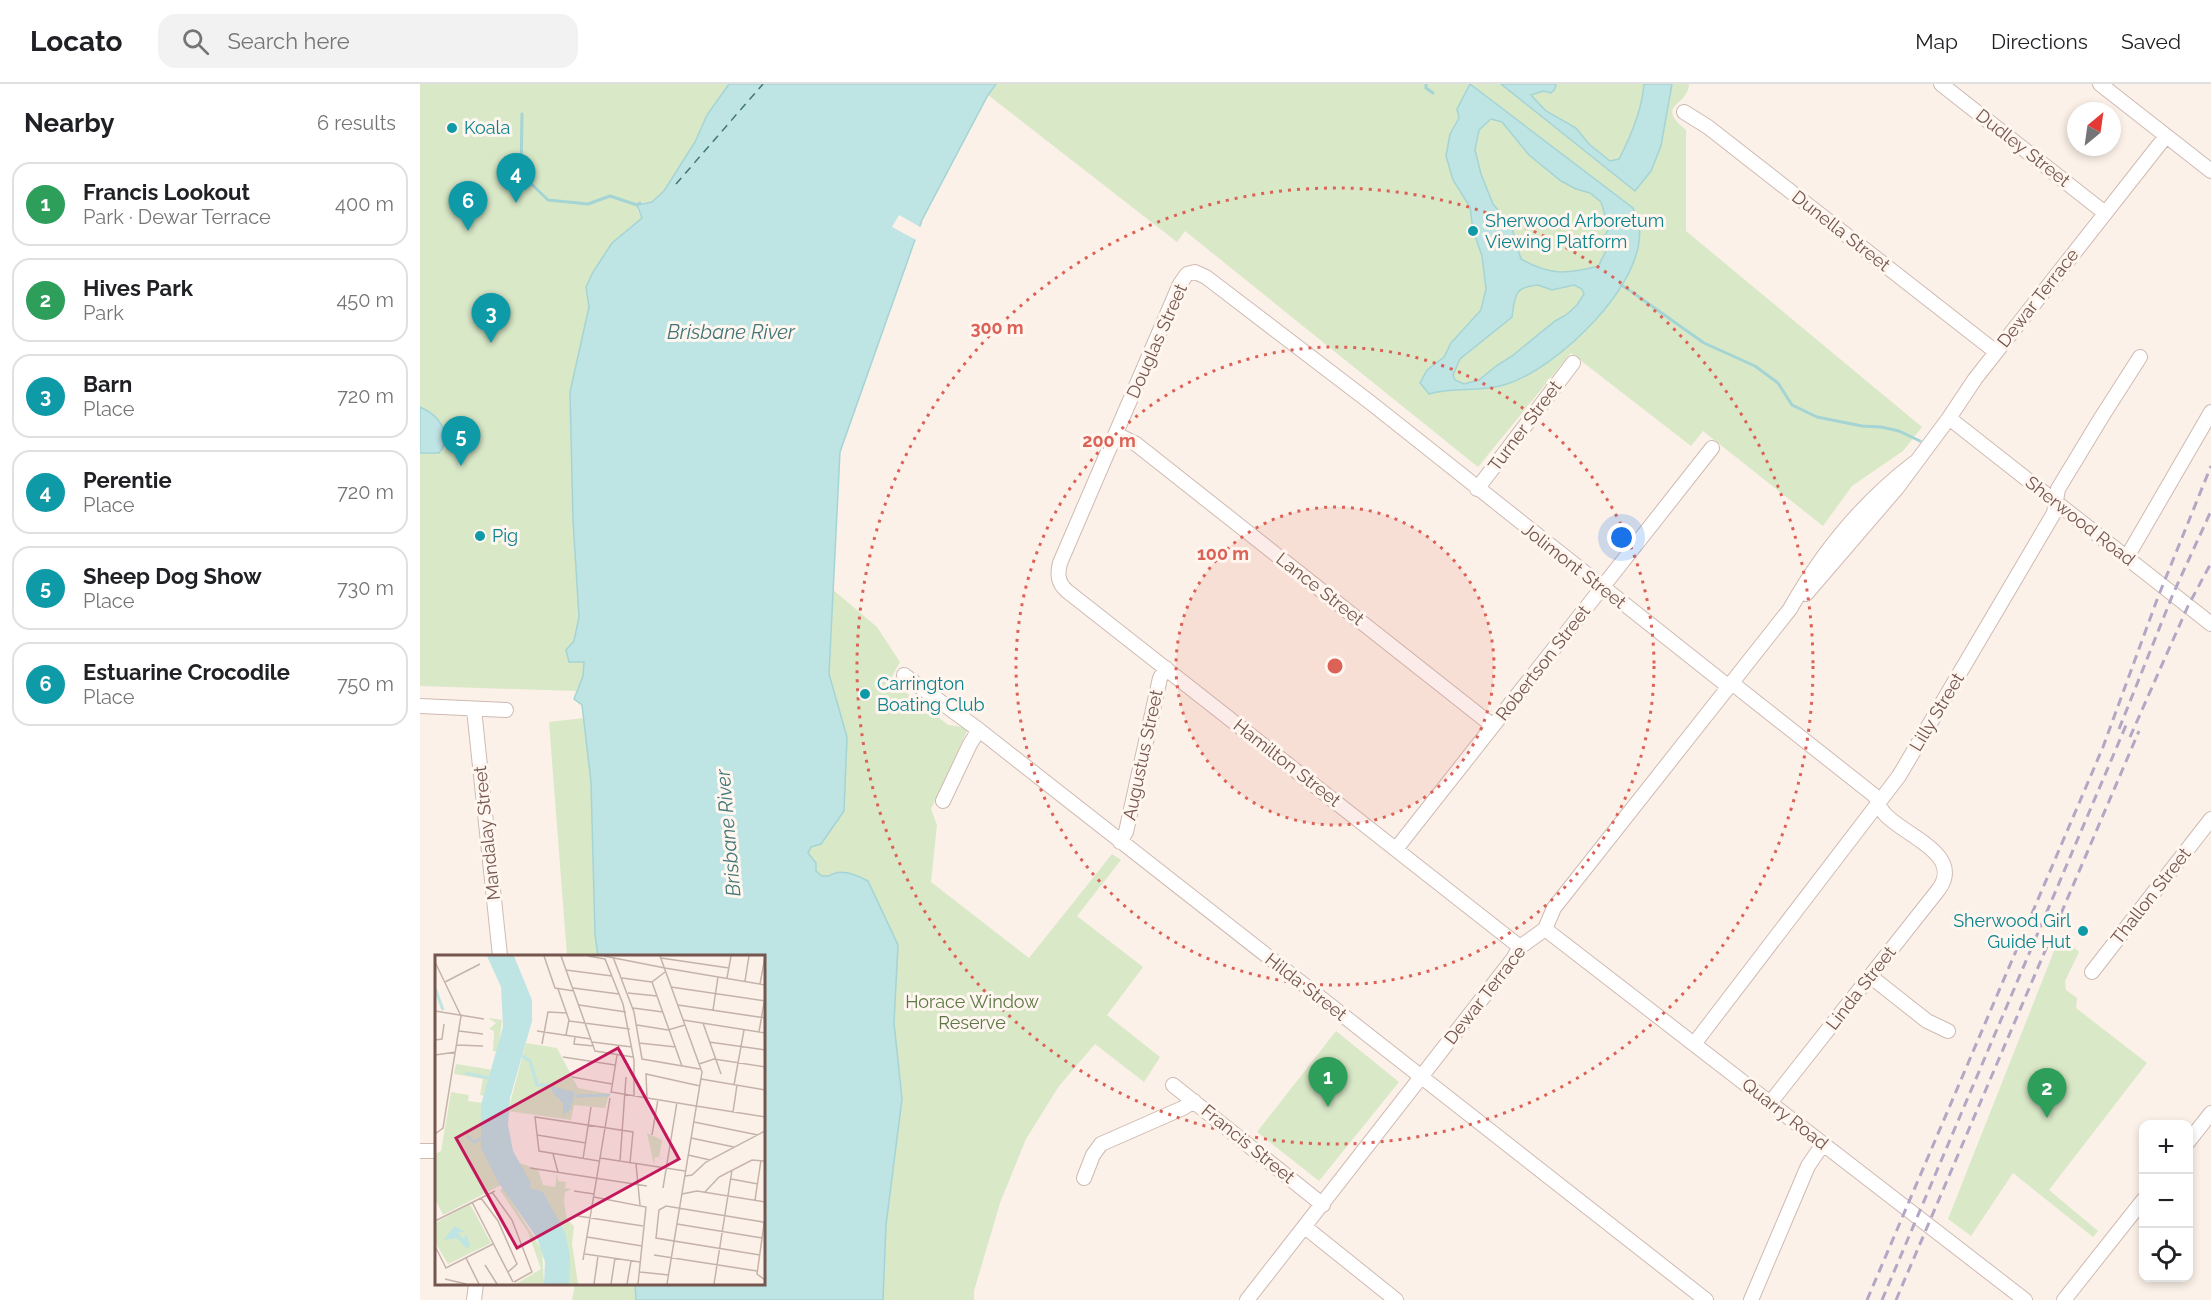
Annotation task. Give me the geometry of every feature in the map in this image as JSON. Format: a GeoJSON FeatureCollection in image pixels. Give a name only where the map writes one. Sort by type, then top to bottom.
{"type":"FeatureCollection","features":[{"type":"Feature","properties":{"kind":"street","name":"Dudley Street"},"geometry":{"type":"LineString","coordinates":[[1941,84],[2105,213]]}},
{"type":"Feature","properties":{"kind":"street"},"geometry":{"type":"LineString","coordinates":[[2100,84],[2211,171]]}},
{"type":"Feature","properties":{"kind":"street","name":"Dunella Street"},"geometry":{"type":"LineString","coordinates":[[1684,112],[1708,127],[1996,352]]}},
{"type":"Feature","properties":{"kind":"street","name":"Dewar Terrace"},"geometry":{"type":"LineString","coordinates":[[1247,1300],[1521,947],[1545,928],[1554,908],[1790,609],[1808,593],[1897,488],[1969,387],[2166,136]]}},
{"type":"Feature","properties":{"kind":"street","name":"Jolimont Street"},"geometry":{"type":"LineString","coordinates":[[1190,273],[1195,272],[1206,277],[1371,404],[1724,683],[1737,687],[1875,796],[1883,813],[1940,857],[1946,871]]}},
{"type":"Feature","properties":{"kind":"street","name":"Douglas Street"},"geometry":{"type":"LineString","coordinates":[[1058,577],[1060,563],[1180,284],[1190,273]]}},
{"type":"Feature","properties":{"kind":"street","name":"Lilly Street"},"geometry":{"type":"LineString","coordinates":[[1694,1044],[1899,776],[2054,513],[2058,489],[2140,357]]}},
{"type":"Feature","properties":{"kind":"street","name":"Turner Street"},"geometry":{"type":"LineString","coordinates":[[1477,489],[1573,363]]}},
{"type":"Feature","properties":{"kind":"street"},"geometry":{"type":"LineString","coordinates":[[2127,557],[2211,412]]}},
{"type":"Feature","properties":{"kind":"street","name":"Sherwood Road"},"geometry":{"type":"LineString","coordinates":[[1949,418],[2211,624]]}},
{"type":"Feature","properties":{"kind":"street","name":"Lance Street"},"geometry":{"type":"LineString","coordinates":[[1116,434],[1136,444],[1493,726]]}},
{"type":"Feature","properties":{"kind":"street","name":"Robertson Street"},"geometry":{"type":"LineString","coordinates":[[1396,849],[1712,448]]}},
{"type":"Feature","properties":{"kind":"street","name":"Hamilton Street"},"geometry":{"type":"LineString","coordinates":[[1058,577],[1060,584],[1067,591],[1521,947]]}},
{"type":"Feature","properties":{"kind":"street","name":"Augustus Street"},"geometry":{"type":"LineString","coordinates":[[1120,842],[1126,832],[1160,678],[1166,668]]}},
{"type":"Feature","properties":{"kind":"street","name":"Hilda Street"},"geometry":{"type":"LineString","coordinates":[[904,675],[979,730],[1706,1300]]}},
{"type":"Feature","properties":{"kind":"street"},"geometry":{"type":"LineString","coordinates":[[420,706],[506,710]]}},
{"type":"Feature","properties":{"kind":"street","name":"Mandalay Street"},"geometry":{"type":"LineString","coordinates":[[474,709],[500,955]]}},
{"type":"Feature","properties":{"kind":"street"},"geometry":{"type":"LineString","coordinates":[[943,801],[979,730]]}},
{"type":"Feature","properties":{"kind":"street","name":"Thallon Street"},"geometry":{"type":"LineString","coordinates":[[2092,972],[2211,819]]}},
{"type":"Feature","properties":{"kind":"street","name":"Linda Street"},"geometry":{"type":"LineString","coordinates":[[1770,1103],[1939,889],[1946,871]]}},
{"type":"Feature","properties":{"kind":"street","name":"Quarry Road"},"geometry":{"type":"LineString","coordinates":[[1545,928],[2025,1300]]}},
{"type":"Feature","properties":{"kind":"street"},"geometry":{"type":"LineString","coordinates":[[1870,976],[1927,1021],[1948,1031]]}},
{"type":"Feature","properties":{"kind":"street","name":"Francis Street"},"geometry":{"type":"LineString","coordinates":[[1173,1085],[1323,1205]]}},
{"type":"Feature","properties":{"kind":"street"},"geometry":{"type":"LineString","coordinates":[[1084,1178],[1093,1155],[1101,1144],[1194,1101]]}},
{"type":"Feature","properties":{"kind":"street"},"geometry":{"type":"LineString","coordinates":[[2193,1136],[2211,1113]]}},
{"type":"Feature","properties":{"kind":"street"},"geometry":{"type":"LineString","coordinates":[[1751,1300],[1805,1171],[1823,1144]]}},
{"type":"Feature","properties":{"kind":"street"},"geometry":{"type":"LineString","coordinates":[[2064,1300],[2139,1205]]}},
{"type":"Feature","properties":{"kind":"street"},"geometry":{"type":"LineString","coordinates":[[1305,1227],[1396,1300]]}},
{"type":"Feature","properties":{"kind":"street"},"geometry":{"type":"LineString","coordinates":[[474,1300],[476,1285]]}},
{"type":"Feature","properties":{"kind":"green space"},"geometry":{"type":"Polygon","coordinates":[[[420,84],[729,84],[707,116],[695,142],[664,191],[652,202],[640,203],[637,210],[642,218],[612,243],[586,287],[589,307],[570,392],[573,520],[579,617],[574,641],[584,661],[583,676],[576,691],[420,686],[420,84]]]}},
{"type":"Feature","properties":{"kind":"green space"},"geometry":{"type":"Polygon","coordinates":[[[996,84],[1689,84],[1684,97],[1673,110],[1677,122],[1686,130],[1686,231],[1922,427],[1903,451],[1852,486],[1823,526],[1703,431],[1691,446],[1571,353],[1478,467],[1185,231],[1177,242],[988,95],[996,84]]]}},
{"type":"Feature","properties":{"kind":"green space","name":"Horace Window Reserve"},"geometry":{"type":"Polygon","coordinates":[[[832,589],[877,627],[900,662],[890,680],[948,725],[963,727],[967,731],[931,809],[937,825],[931,882],[1029,958],[1112,854],[1121,860],[1077,916],[1143,967],[1107,1015],[1160,1057],[1144,1082],[1095,1044],[1059,1086],[1026,1139],[1000,1203],[974,1291],[974,1300],[883,1300],[886,1225],[902,1099],[894,1023],[898,945],[865,879],[834,872],[829,877],[821,876],[816,871],[816,863],[807,853],[847,737],[829,674],[832,589]]]}},
{"type":"Feature","properties":{"kind":"green space"},"geometry":{"type":"Polygon","coordinates":[[[584,718],[591,782],[595,935],[598,955],[567,955],[549,722],[584,718]]]}},
{"type":"Feature","properties":{"kind":"green space"},"geometry":{"type":"Polygon","coordinates":[[[2060,936],[2079,952],[2065,981],[2066,990],[2077,998],[2076,1008],[2147,1063],[2049,1190],[2098,1231],[2093,1237],[2013,1173],[1971,1236],[1948,1219],[2060,936]]]}},
{"type":"Feature","properties":{"kind":"green space"},"geometry":{"type":"Polygon","coordinates":[[[1336,1031],[1399,1082],[1319,1181],[1257,1132],[1336,1031]]]}},
{"type":"Feature","properties":{"kind":"green space"},"geometry":{"type":"Polygon","coordinates":[[[575,1285],[635,1285],[636,1300],[572,1300],[575,1285]]]}},
{"type":"Feature","properties":{"kind":"water","name":"Brisbane River"},"geometry":{"type":"Polygon","coordinates":[[[729,84],[996,84],[922,220],[840,452],[829,674],[847,737],[844,811],[821,844],[811,847],[808,853],[816,863],[816,871],[822,876],[843,872],[868,881],[898,945],[894,1023],[902,1099],[886,1225],[883,1300],[636,1300],[635,1285],[765,1285],[765,955],[598,955],[595,935],[591,782],[582,705],[574,699],[583,676],[584,662],[569,662],[566,650],[574,641],[579,617],[573,520],[570,392],[589,307],[586,287],[612,243],[642,218],[637,205],[652,202],[664,191],[695,142],[707,115],[729,84]]]}},
{"type":"Feature","properties":{"kind":"water"},"geometry":{"type":"Polygon","coordinates":[[[1470,84],[1633,208],[1639,223],[1638,248],[1629,272],[1614,297],[1573,342],[1550,361],[1527,375],[1497,387],[1448,390],[1429,394],[1420,383],[1427,370],[1444,357],[1451,343],[1481,310],[1486,289],[1482,256],[1473,230],[1470,207],[1453,180],[1446,156],[1450,134],[1459,118],[1457,109],[1470,84]],[[1491,119],[1479,130],[1475,150],[1481,174],[1493,204],[1511,225],[1521,259],[1531,265],[1559,272],[1599,266],[1609,242],[1604,237],[1609,228],[1601,202],[1590,193],[1561,181],[1529,155],[1502,122],[1491,119]],[[1538,285],[1520,290],[1515,298],[1512,317],[1460,359],[1453,375],[1455,380],[1464,384],[1479,380],[1566,315],[1577,305],[1584,294],[1582,289],[1574,285],[1552,290],[1538,285]]]}},
{"type":"Feature","properties":{"kind":"water"},"geometry":{"type":"Polygon","coordinates":[[[1501,84],[1556,84],[1551,93],[1543,91],[1531,95],[1546,111],[1576,128],[1589,144],[1610,161],[1619,159],[1628,141],[1638,113],[1644,84],[1672,84],[1661,146],[1651,171],[1635,191],[1501,84]]]}},
{"type":"Feature","properties":{"kind":"water"},"geometry":{"type":"Polygon","coordinates":[[[420,407],[438,420],[445,433],[443,446],[439,453],[420,453],[420,407]]]}},
{"type":"Feature","properties":{"kind":"pier"},"geometry":{"type":"Polygon","coordinates":[[[899,215],[922,228],[918,241],[892,227],[899,215]]]}},
{"type":"Feature","properties":{"kind":"waterway"},"geometry":{"type":"LineString","coordinates":[[1426,84],[1426,88],[1433,93]]}},
{"type":"Feature","properties":{"kind":"waterway"},"geometry":{"type":"LineString","coordinates":[[522,114],[521,174],[548,200],[588,204],[610,196],[637,205],[640,203]]}},
{"type":"Feature","properties":{"kind":"waterway"},"geometry":{"type":"LineString","coordinates":[[1621,285],[1629,290]]}},
{"type":"Feature","properties":{"kind":"waterway"},"geometry":{"type":"LineString","coordinates":[[1632,292],[1704,343],[1755,366],[1778,383],[1792,405],[1817,417],[1899,431],[1920,441]]}},
{"type":"Feature","properties":{"kind":"ferry route"},"geometry":{"type":"LineString","coordinates":[[676,184],[763,84]]}},
{"type":"Feature","properties":{"kind":"railway"},"geometry":{"type":"LineString","coordinates":[[1867,1300],[2103,747],[2158,597],[2211,466]]}},
{"type":"Feature","properties":{"kind":"railway"},"geometry":{"type":"LineString","coordinates":[[2119,729],[2173,594],[2211,511]]}},
{"type":"Feature","properties":{"kind":"railway"},"geometry":{"type":"LineString","coordinates":[[2130,737],[2188,606],[2211,563]]}},
{"type":"Feature","properties":{"kind":"railway"},"geometry":{"type":"LineString","coordinates":[[1882,1300],[2127,723]]}},
{"type":"Feature","properties":{"kind":"railway"},"geometry":{"type":"LineString","coordinates":[[1896,1300],[2139,731]]}},
{"type":"Feature","properties":{"kind":"place","name":"Koala"},"geometry":{"type":"Point","coordinates":[452,128]}},
{"type":"Feature","properties":{"kind":"place","name":"Perentie"},"geometry":{"type":"Point","coordinates":[516,203]}},
{"type":"Feature","properties":{"kind":"place","name":"Estuarine Crocodile"},"geometry":{"type":"Point","coordinates":[468,231]}},
{"type":"Feature","properties":{"kind":"place","name":"Sherwood Arboretum Viewing Platform"},"geometry":{"type":"Point","coordinates":[1473,231]}},
{"type":"Feature","properties":{"kind":"place","name":"Barn"},"geometry":{"type":"Point","coordinates":[491,343]}},
{"type":"Feature","properties":{"kind":"place","name":"Sheep Dog Show"},"geometry":{"type":"Point","coordinates":[461,466]}},
{"type":"Feature","properties":{"kind":"place","name":"Pig"},"geometry":{"type":"Point","coordinates":[480,536]}},
{"type":"Feature","properties":{"kind":"place","name":"Carrington Boating Club"},"geometry":{"type":"Point","coordinates":[865,694]}},
{"type":"Feature","properties":{"kind":"place","name":"Sherwood Girl Guide Hut"},"geometry":{"type":"Point","coordinates":[2083,931]}},
{"type":"Feature","properties":{"kind":"place","name":"Francis Lookout"},"geometry":{"type":"Point","coordinates":[1328,1107]}},
{"type":"Feature","properties":{"kind":"place","name":"Hives Park"},"geometry":{"type":"Point","coordinates":[2047,1118]}}]}
